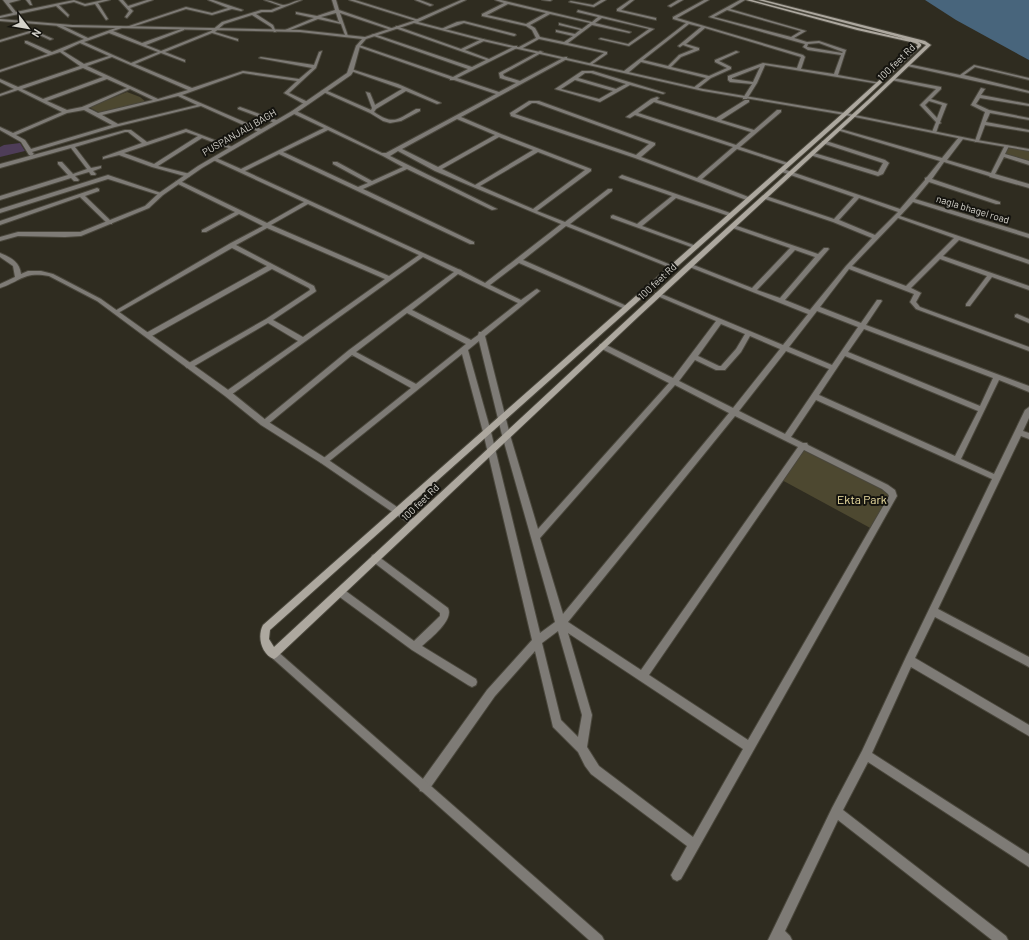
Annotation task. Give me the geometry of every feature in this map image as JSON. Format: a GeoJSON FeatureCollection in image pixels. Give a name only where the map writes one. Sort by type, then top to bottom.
{"type":"FeatureCollection","features":[{"type":"Feature","properties":{"kind":"main road"},"geometry":{"type":"LineString","coordinates":[[274,654],[264,642],[266,628],[696,247],[919,46],[919,43],[748,0]]}},
{"type":"Feature","properties":{"kind":"main road","name":"100 feet Rd"},"geometry":{"type":"LineString","coordinates":[[274,654],[490,449],[657,294],[812,154],[908,65],[928,44],[760,0]]}},
{"type":"Feature","properties":{"kind":"street"},"geometry":{"type":"LineString","coordinates":[[15,14],[6,1],[18,0]]}},
{"type":"Feature","properties":{"kind":"street"},"geometry":{"type":"LineString","coordinates":[[0,17],[75,0],[85,5],[108,0]]}},
{"type":"Feature","properties":{"kind":"street"},"geometry":{"type":"LineString","coordinates":[[121,0],[131,12],[127,18]]}},
{"type":"Feature","properties":{"kind":"street"},"geometry":{"type":"LineString","coordinates":[[128,7],[151,0]]}},
{"type":"Feature","properties":{"kind":"street"},"geometry":{"type":"LineString","coordinates":[[210,0],[241,10]]}},
{"type":"Feature","properties":{"kind":"street"},"geometry":{"type":"LineString","coordinates":[[266,0],[284,6]]}},
{"type":"Feature","properties":{"kind":"street"},"geometry":{"type":"LineString","coordinates":[[131,64],[214,31],[223,23],[253,14],[271,11],[300,0]]}},
{"type":"Feature","properties":{"kind":"street"},"geometry":{"type":"LineString","coordinates":[[334,0],[341,23],[347,35]]}},
{"type":"Feature","properties":{"kind":"street"},"geometry":{"type":"LineString","coordinates":[[351,0],[416,21],[483,40],[695,88],[746,99],[845,114],[961,138],[1029,150]]}},
{"type":"Feature","properties":{"kind":"street"},"geometry":{"type":"LineString","coordinates":[[359,2],[367,0]]}},
{"type":"Feature","properties":{"kind":"street"},"geometry":{"type":"LineString","coordinates":[[416,0],[431,5]]}},
{"type":"Feature","properties":{"kind":"street"},"geometry":{"type":"LineString","coordinates":[[439,104],[406,89],[352,70],[358,46],[365,38],[416,21],[464,0]]}},
{"type":"Feature","properties":{"kind":"street"},"geometry":{"type":"LineString","coordinates":[[496,0],[629,32]]}},
{"type":"Feature","properties":{"kind":"street"},"geometry":{"type":"LineString","coordinates":[[544,0],[550,0]]}},
{"type":"Feature","properties":{"kind":"street"},"geometry":{"type":"LineString","coordinates":[[574,0],[572,2],[592,6],[604,0]]}},
{"type":"Feature","properties":{"kind":"street"},"geometry":{"type":"LineString","coordinates":[[632,0],[618,10],[654,19]]}},
{"type":"Feature","properties":{"kind":"street"},"geometry":{"type":"LineString","coordinates":[[670,6],[681,0]]}},
{"type":"Feature","properties":{"kind":"street"},"geometry":{"type":"LineString","coordinates":[[707,0],[674,18],[803,56],[799,69]]}},
{"type":"Feature","properties":{"kind":"street"},"geometry":{"type":"LineString","coordinates":[[743,0],[711,16],[807,42],[819,42],[845,51],[836,75]]}},
{"type":"Feature","properties":{"kind":"street"},"geometry":{"type":"LineString","coordinates":[[96,3],[106,19]]}},
{"type":"Feature","properties":{"kind":"street"},"geometry":{"type":"LineString","coordinates":[[507,3],[483,15],[527,25],[534,29],[538,38]]}},
{"type":"Feature","properties":{"kind":"street"},"geometry":{"type":"LineString","coordinates":[[57,5],[68,16]]}},
{"type":"Feature","properties":{"kind":"street"},"geometry":{"type":"LineString","coordinates":[[128,27],[185,8],[213,14],[232,8]]}},
{"type":"Feature","properties":{"kind":"street"},"geometry":{"type":"LineString","coordinates":[[527,25],[558,8]]}},
{"type":"Feature","properties":{"kind":"street"},"geometry":{"type":"LineString","coordinates":[[727,9],[804,30],[792,38]]}},
{"type":"Feature","properties":{"kind":"street"},"geometry":{"type":"LineString","coordinates":[[287,30],[315,18],[337,11],[394,28],[489,60]]}},
{"type":"Feature","properties":{"kind":"street"},"geometry":{"type":"LineString","coordinates":[[578,11],[652,29],[629,45],[601,39]]}},
{"type":"Feature","properties":{"kind":"street"},"geometry":{"type":"LineString","coordinates":[[253,14],[272,26],[275,31]]}},
{"type":"Feature","properties":{"kind":"street"},"geometry":{"type":"LineString","coordinates":[[297,14],[341,23]]}},
{"type":"Feature","properties":{"kind":"street"},"geometry":{"type":"LineString","coordinates":[[565,43],[601,17]]}},
{"type":"Feature","properties":{"kind":"street"},"geometry":{"type":"LineString","coordinates":[[0,20],[58,25],[214,31],[287,30],[365,38]]}},
{"type":"Feature","properties":{"kind":"street"},"geometry":{"type":"LineString","coordinates":[[443,29],[464,22],[514,35]]}},
{"type":"Feature","properties":{"kind":"street"},"geometry":{"type":"LineString","coordinates":[[626,72],[688,23]]}},
{"type":"Feature","properties":{"kind":"street"},"geometry":{"type":"LineString","coordinates":[[560,24],[583,30]]}},
{"type":"Feature","properties":{"kind":"street"},"geometry":{"type":"LineString","coordinates":[[58,25],[87,39]]}},
{"type":"Feature","properties":{"kind":"street"},"geometry":{"type":"LineString","coordinates":[[0,71],[61,51],[87,39],[121,27]]}},
{"type":"Feature","properties":{"kind":"street"},"geometry":{"type":"LineString","coordinates":[[668,68],[680,56],[698,49],[681,45],[704,27]]}},
{"type":"Feature","properties":{"kind":"street"},"geometry":{"type":"LineString","coordinates":[[142,45],[183,29]]}},
{"type":"Feature","properties":{"kind":"street"},"geometry":{"type":"LineString","coordinates":[[1,39],[33,31],[51,39]]}},
{"type":"Feature","properties":{"kind":"street"},"geometry":{"type":"LineString","coordinates":[[108,31],[184,61]]}},
{"type":"Feature","properties":{"kind":"street"},"geometry":{"type":"LineString","coordinates":[[214,31],[237,40]]}},
{"type":"Feature","properties":{"kind":"street"},"geometry":{"type":"LineString","coordinates":[[557,31],[576,35]]}},
{"type":"Feature","properties":{"kind":"street"},"geometry":{"type":"LineString","coordinates":[[373,35],[472,69]]}},
{"type":"Feature","properties":{"kind":"street"},"geometry":{"type":"LineString","coordinates":[[589,48],[605,36]]}},
{"type":"Feature","properties":{"kind":"street"},"geometry":{"type":"LineString","coordinates":[[452,79],[489,60],[538,38],[589,48],[606,53],[591,64]]}},
{"type":"Feature","properties":{"kind":"street"},"geometry":{"type":"LineString","coordinates":[[461,50],[483,40]]}},
{"type":"Feature","properties":{"kind":"street"},"geometry":{"type":"LineString","coordinates":[[26,42],[52,54]]}},
{"type":"Feature","properties":{"kind":"street"},"geometry":{"type":"LineString","coordinates":[[80,42],[192,90]]}},
{"type":"Feature","properties":{"kind":"street"},"geometry":{"type":"LineString","coordinates":[[807,42],[805,47],[809,49],[843,54]]}},
{"type":"Feature","properties":{"kind":"street"},"geometry":{"type":"LineString","coordinates":[[358,46],[500,94]]}},
{"type":"Feature","properties":{"kind":"street"},"geometry":{"type":"LineString","coordinates":[[61,51],[83,66],[157,100]]}},
{"type":"Feature","properties":{"kind":"street"},"geometry":{"type":"LineString","coordinates":[[306,103],[286,92],[315,67],[321,52]]}},
{"type":"Feature","properties":{"kind":"street"},"geometry":{"type":"LineString","coordinates":[[520,83],[502,77],[500,74],[541,52]]}},
{"type":"Feature","properties":{"kind":"street"},"geometry":{"type":"LineString","coordinates":[[695,88],[709,77],[730,68],[716,61],[737,52]]}},
{"type":"Feature","properties":{"kind":"street"},"geometry":{"type":"LineString","coordinates":[[0,95],[112,56]]}},
{"type":"Feature","properties":{"kind":"street"},"geometry":{"type":"LineString","coordinates":[[261,58],[315,67]]}},
{"type":"Feature","properties":{"kind":"street"},"geometry":{"type":"LineString","coordinates":[[385,155],[566,58]]}},
{"type":"Feature","properties":{"kind":"street"},"geometry":{"type":"LineString","coordinates":[[640,61],[709,77]]}},
{"type":"Feature","properties":{"kind":"street"},"geometry":{"type":"LineString","coordinates":[[755,83],[732,81],[730,77],[763,64],[879,83]]}},
{"type":"Feature","properties":{"kind":"street"},"geometry":{"type":"LineString","coordinates":[[718,120],[746,99],[763,64]]}},
{"type":"Feature","properties":{"kind":"street"},"geometry":{"type":"LineString","coordinates":[[908,65],[1029,92]]}},
{"type":"Feature","properties":{"kind":"street"},"geometry":{"type":"LineString","coordinates":[[961,76],[974,66],[1029,79]]}},
{"type":"Feature","properties":{"kind":"street","name":"PUSPANJALI BAGH"},"geometry":{"type":"LineString","coordinates":[[0,239],[18,234],[75,234],[89,232],[147,207],[161,194],[188,175],[214,158],[294,112],[349,74],[352,70]]}},
{"type":"Feature","properties":{"kind":"street"},"geometry":{"type":"LineString","coordinates":[[98,115],[178,95],[243,72],[299,80]]}},
{"type":"Feature","properties":{"kind":"street"},"geometry":{"type":"LineString","coordinates":[[628,117],[664,93],[630,83],[591,72],[584,72],[557,89],[600,101],[630,83]]}},
{"type":"Feature","properties":{"kind":"street"},"geometry":{"type":"LineString","coordinates":[[43,101],[107,77]]}},
{"type":"Feature","properties":{"kind":"street"},"geometry":{"type":"LineString","coordinates":[[574,78],[617,91]]}},
{"type":"Feature","properties":{"kind":"street"},"geometry":{"type":"LineString","coordinates":[[893,79],[939,88],[922,105],[939,123]]}},
{"type":"Feature","properties":{"kind":"street"},"geometry":{"type":"LineString","coordinates":[[0,80],[66,112]]}},
{"type":"Feature","properties":{"kind":"street"},"geometry":{"type":"LineString","coordinates":[[13,135],[66,112],[84,108],[130,88]]}},
{"type":"Feature","properties":{"kind":"street"},"geometry":{"type":"LineString","coordinates":[[373,110],[406,89]]}},
{"type":"Feature","properties":{"kind":"street"},"geometry":{"type":"LineString","coordinates":[[982,90],[973,105],[988,111],[1029,119]]}},
{"type":"Feature","properties":{"kind":"street"},"geometry":{"type":"LineString","coordinates":[[323,92],[373,110]]}},
{"type":"Feature","properties":{"kind":"street"},"geometry":{"type":"LineString","coordinates":[[368,93],[373,110],[380,118],[392,123],[418,110]]}},
{"type":"Feature","properties":{"kind":"street"},"geometry":{"type":"LineString","coordinates":[[178,95],[262,131]]}},
{"type":"Feature","properties":{"kind":"street"},"geometry":{"type":"LineString","coordinates":[[979,96],[1029,106]]}},
{"type":"Feature","properties":{"kind":"street"},"geometry":{"type":"LineString","coordinates":[[928,99],[945,104],[939,123],[934,132]]}},
{"type":"Feature","properties":{"kind":"street"},"geometry":{"type":"LineString","coordinates":[[653,100],[755,132]]}},
{"type":"Feature","properties":{"kind":"street"},"geometry":{"type":"LineString","coordinates":[[637,157],[653,144],[537,102],[531,102],[512,113],[514,116],[637,157],[749,199]]}},
{"type":"Feature","properties":{"kind":"street"},"geometry":{"type":"LineString","coordinates":[[30,151],[116,126],[201,105]]}},
{"type":"Feature","properties":{"kind":"street"},"geometry":{"type":"LineString","coordinates":[[84,108],[116,126]]}},
{"type":"Feature","properties":{"kind":"street"},"geometry":{"type":"LineString","coordinates":[[240,108],[277,122]]}},
{"type":"Feature","properties":{"kind":"street"},"geometry":{"type":"LineString","coordinates":[[698,180],[780,111]]}},
{"type":"Feature","properties":{"kind":"street"},"geometry":{"type":"LineString","coordinates":[[977,141],[988,111]]}},
{"type":"Feature","properties":{"kind":"street"},"geometry":{"type":"LineString","coordinates":[[294,112],[494,209]]}},
{"type":"Feature","properties":{"kind":"street"},"geometry":{"type":"LineString","coordinates":[[634,113],[788,164]]}},
{"type":"Feature","properties":{"kind":"street"},"geometry":{"type":"LineString","coordinates":[[457,117],[589,170],[533,211]]}},
{"type":"Feature","properties":{"kind":"street"},"geometry":{"type":"LineString","coordinates":[[984,123],[1029,131]]}},
{"type":"Feature","properties":{"kind":"street"},"geometry":{"type":"LineString","coordinates":[[0,128],[22,141],[33,157]]}},
{"type":"Feature","properties":{"kind":"street"},"geometry":{"type":"LineString","coordinates":[[241,171],[329,128]]}},
{"type":"Feature","properties":{"kind":"street"},"geometry":{"type":"LineString","coordinates":[[839,129],[1029,186]]}},
{"type":"Feature","properties":{"kind":"street"},"geometry":{"type":"LineString","coordinates":[[0,166],[126,130],[146,144]]}},
{"type":"Feature","properties":{"kind":"street"},"geometry":{"type":"LineString","coordinates":[[105,158],[184,131],[188,131],[233,148]]}},
{"type":"Feature","properties":{"kind":"street"},"geometry":{"type":"LineString","coordinates":[[437,170],[500,135]]}},
{"type":"Feature","properties":{"kind":"street"},"geometry":{"type":"LineString","coordinates":[[154,166],[201,136]]}},
{"type":"Feature","properties":{"kind":"street"},"geometry":{"type":"LineString","coordinates":[[424,787],[491,693],[537,641],[561,623],[734,412],[848,267],[912,200],[927,179],[961,138]]}},
{"type":"Feature","properties":{"kind":"street"},"geometry":{"type":"LineString","coordinates":[[812,154],[878,174],[881,173],[886,164],[883,161],[824,142]]}},
{"type":"Feature","properties":{"kind":"street"},"geometry":{"type":"LineString","coordinates":[[72,146],[97,179]]}},
{"type":"Feature","properties":{"kind":"street"},"geometry":{"type":"LineString","coordinates":[[992,176],[1007,146]]}},
{"type":"Feature","properties":{"kind":"street"},"geometry":{"type":"LineString","coordinates":[[398,149],[437,170],[475,187],[673,267]]}},
{"type":"Feature","properties":{"kind":"street"},"geometry":{"type":"LineString","coordinates":[[475,187],[537,150]]}},
{"type":"Feature","properties":{"kind":"street"},"geometry":{"type":"LineString","coordinates":[[279,152],[472,243]]}},
{"type":"Feature","properties":{"kind":"street"},"geometry":{"type":"LineString","coordinates":[[119,153],[154,166],[188,175]]}},
{"type":"Feature","properties":{"kind":"street"},"geometry":{"type":"LineString","coordinates":[[1002,155],[1029,163]]}},
{"type":"Feature","properties":{"kind":"street"},"geometry":{"type":"LineString","coordinates":[[214,158],[522,302]]}},
{"type":"Feature","properties":{"kind":"street"},"geometry":{"type":"LineString","coordinates":[[335,163],[372,183]]}},
{"type":"Feature","properties":{"kind":"street"},"geometry":{"type":"LineString","coordinates":[[60,164],[89,193]]}},
{"type":"Feature","properties":{"kind":"street"},"geometry":{"type":"LineString","coordinates":[[0,198],[99,167]]}},
{"type":"Feature","properties":{"kind":"street"},"geometry":{"type":"LineString","coordinates":[[360,189],[407,167]]}},
{"type":"Feature","properties":{"kind":"street"},"geometry":{"type":"LineString","coordinates":[[781,170],[901,211]]}},
{"type":"Feature","properties":{"kind":"street"},"geometry":{"type":"LineString","coordinates":[[0,211],[97,179],[110,177],[161,194]]}},
{"type":"Feature","properties":{"kind":"street"},"geometry":{"type":"LineString","coordinates":[[622,177],[731,215]]}},
{"type":"Feature","properties":{"kind":"street"},"geometry":{"type":"LineString","coordinates":[[927,179],[998,203]]}},
{"type":"Feature","properties":{"kind":"street"},"geometry":{"type":"LineString","coordinates":[[178,182],[266,225],[390,279]]}},
{"type":"Feature","properties":{"kind":"street"},"geometry":{"type":"LineString","coordinates":[[0,223],[97,190]]}},
{"type":"Feature","properties":{"kind":"street"},"geometry":{"type":"LineString","coordinates":[[486,285],[610,190]]}},
{"type":"Feature","properties":{"kind":"street"},"geometry":{"type":"LineString","coordinates":[[16,194],[22,204]]}},
{"type":"Feature","properties":{"kind":"street"},"geometry":{"type":"LineString","coordinates":[[80,196],[110,223]]}},
{"type":"Feature","properties":{"kind":"street"},"geometry":{"type":"LineString","coordinates":[[638,226],[675,196]]}},
{"type":"Feature","properties":{"kind":"street"},"geometry":{"type":"LineString","coordinates":[[835,222],[858,196]]}},
{"type":"Feature","properties":{"kind":"street"},"geometry":{"type":"LineString","coordinates":[[764,197],[875,237]]}},
{"type":"Feature","properties":{"kind":"street","name":"nagla bhagel road"},"geometry":{"type":"LineString","coordinates":[[912,200],[1029,236]]}},
{"type":"Feature","properties":{"kind":"street"},"geometry":{"type":"LineString","coordinates":[[116,312],[308,202]]}},
{"type":"Feature","properties":{"kind":"street"},"geometry":{"type":"LineString","coordinates":[[204,231],[239,212]]}},
{"type":"Feature","properties":{"kind":"street"},"geometry":{"type":"LineString","coordinates":[[896,216],[1029,262]]}},
{"type":"Feature","properties":{"kind":"street"},"geometry":{"type":"LineString","coordinates":[[613,217],[696,247]]}},
{"type":"Feature","properties":{"kind":"street"},"geometry":{"type":"LineString","coordinates":[[732,226],[820,257]]}},
{"type":"Feature","properties":{"kind":"street"},"geometry":{"type":"LineString","coordinates":[[906,288],[940,257],[958,238]]}},
{"type":"Feature","properties":{"kind":"street"},"geometry":{"type":"LineString","coordinates":[[189,366],[268,320],[308,295],[313,289],[231,245]]}},
{"type":"Feature","properties":{"kind":"street"},"geometry":{"type":"LineString","coordinates":[[753,290],[794,248]]}},
{"type":"Feature","properties":{"kind":"street"},"geometry":{"type":"LineString","coordinates":[[781,301],[826,249]]}},
{"type":"Feature","properties":{"kind":"street"},"geometry":{"type":"LineString","coordinates":[[0,255],[17,266],[19,271],[18,278]]}},
{"type":"Feature","properties":{"kind":"street"},"geometry":{"type":"LineString","coordinates":[[228,394],[423,255]]}},
{"type":"Feature","properties":{"kind":"street"},"geometry":{"type":"LineString","coordinates":[[940,257],[1029,288]]}},
{"type":"Feature","properties":{"kind":"street"},"geometry":{"type":"LineString","coordinates":[[518,260],[627,308]]}},
{"type":"Feature","properties":{"kind":"street"},"geometry":{"type":"LineString","coordinates":[[689,265],[781,301],[862,326],[1029,389]]}},
{"type":"Feature","properties":{"kind":"street"},"geometry":{"type":"LineString","coordinates":[[148,336],[272,266]]}},
{"type":"Feature","properties":{"kind":"street"},"geometry":{"type":"LineString","coordinates":[[848,267],[918,293],[913,302],[918,308],[1029,349]]}},
{"type":"Feature","properties":{"kind":"street"},"geometry":{"type":"LineString","coordinates":[[0,286],[32,272],[50,275],[93,296],[228,394],[264,423],[324,461],[413,522]]}},
{"type":"Feature","properties":{"kind":"street"},"geometry":{"type":"LineString","coordinates":[[264,423],[352,352],[459,272]]}},
{"type":"Feature","properties":{"kind":"street"},"geometry":{"type":"LineString","coordinates":[[968,305],[991,275]]}},
{"type":"Feature","properties":{"kind":"street"},"geometry":{"type":"LineString","coordinates":[[324,461],[467,345],[537,291]]}},
{"type":"Feature","properties":{"kind":"street"},"geometry":{"type":"LineString","coordinates":[[657,294],[832,368]]}},
{"type":"Feature","properties":{"kind":"street"},"geometry":{"type":"LineString","coordinates":[[787,437],[832,368],[845,353],[879,302]]}},
{"type":"Feature","properties":{"kind":"street"},"geometry":{"type":"LineString","coordinates":[[407,310],[467,345],[490,449],[557,723],[582,748],[595,770],[693,844]]}},
{"type":"Feature","properties":{"kind":"street"},"geometry":{"type":"LineString","coordinates":[[1017,316],[1029,321]]}},
{"type":"Feature","properties":{"kind":"street"},"geometry":{"type":"LineString","coordinates":[[268,320],[302,340]]}},
{"type":"Feature","properties":{"kind":"street"},"geometry":{"type":"LineString","coordinates":[[536,537],[674,382],[720,321]]}},
{"type":"Feature","properties":{"kind":"street"},"geometry":{"type":"LineString","coordinates":[[694,357],[718,368],[723,368],[739,350],[749,332]]}},
{"type":"Feature","properties":{"kind":"street"},"geometry":{"type":"LineString","coordinates":[[481,334],[506,435],[587,715],[582,748]]}},
{"type":"Feature","properties":{"kind":"street"},"geometry":{"type":"LineString","coordinates":[[602,346],[804,445],[885,487],[892,492],[893,496],[676,875]]}},
{"type":"Feature","properties":{"kind":"street"},"geometry":{"type":"LineString","coordinates":[[352,352],[416,387]]}},
{"type":"Feature","properties":{"kind":"street"},"geometry":{"type":"LineString","coordinates":[[845,353],[982,410]]}},
{"type":"Feature","properties":{"kind":"street"},"geometry":{"type":"LineString","coordinates":[[957,460],[997,376]]}},
{"type":"Feature","properties":{"kind":"street"},"geometry":{"type":"LineString","coordinates":[[814,396],[996,478]]}},
{"type":"Feature","properties":{"kind":"street"},"geometry":{"type":"LineString","coordinates":[[779,938],[836,812],[866,755],[909,660],[1029,410]]}},
{"type":"Feature","properties":{"kind":"street"},"geometry":{"type":"LineString","coordinates":[[1019,432],[1029,436]]}},
{"type":"Feature","properties":{"kind":"street"},"geometry":{"type":"LineString","coordinates":[[642,677],[804,445]]}},
{"type":"Feature","properties":{"kind":"street"},"geometry":{"type":"LineString","coordinates":[[376,558],[445,610],[444,618],[414,647]]}},
{"type":"Feature","properties":{"kind":"street"},"geometry":{"type":"LineString","coordinates":[[340,592],[414,647],[472,682]]}},
{"type":"Feature","properties":{"kind":"street"},"geometry":{"type":"LineString","coordinates":[[933,611],[1029,662]]}},
{"type":"Feature","properties":{"kind":"street"},"geometry":{"type":"LineString","coordinates":[[561,623],[749,747]]}},
{"type":"Feature","properties":{"kind":"street"},"geometry":{"type":"LineString","coordinates":[[274,654],[594,939]]}},
{"type":"Feature","properties":{"kind":"street"},"geometry":{"type":"LineString","coordinates":[[909,660],[1029,731]]}},
{"type":"Feature","properties":{"kind":"street"},"geometry":{"type":"LineString","coordinates":[[866,755],[1029,861]]}},
{"type":"Feature","properties":{"kind":"street"},"geometry":{"type":"LineString","coordinates":[[836,812],[1002,940]]}},
{"type":"Feature","properties":{"kind":"green space"},"geometry":{"type":"Polygon","coordinates":[[[127,92],[140,97],[146,102],[100,113],[89,107],[127,92]]]}},
{"type":"Feature","properties":{"kind":"green space"},"geometry":{"type":"Polygon","coordinates":[[[1007,146],[1029,150],[1029,163],[1002,155],[1007,146]]]}},
{"type":"Feature","properties":{"kind":"green space","name":"Ekta Park"},"geometry":{"type":"Polygon","coordinates":[[[804,445],[892,492],[874,530],[780,479],[804,445]]]}},
{"type":"Feature","properties":{"kind":"water"},"geometry":{"type":"Polygon","coordinates":[[[925,0],[1029,0],[1029,60],[956,20],[925,0]]]}},
{"type":"Feature","properties":{"kind":"building"},"geometry":{"type":"Polygon","coordinates":[[[20,143],[25,151],[0,157],[0,147],[20,143]]]}}]}
